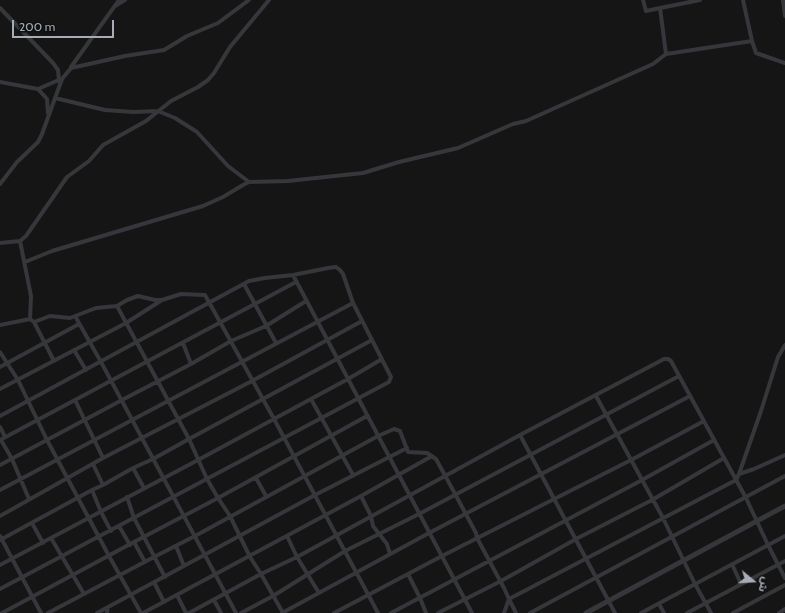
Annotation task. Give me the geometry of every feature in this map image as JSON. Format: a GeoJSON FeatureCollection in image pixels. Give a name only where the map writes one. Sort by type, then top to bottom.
{"type":"FeatureCollection","features":[{"type":"Feature","properties":{"kind":"street"},"geometry":{"type":"LineString","coordinates":[[0,184],[17,162],[38,142],[61,80],[93,38],[119,0]]}},
{"type":"Feature","properties":{"kind":"street"},"geometry":{"type":"LineString","coordinates":[[113,8],[125,0]]}},
{"type":"Feature","properties":{"kind":"street"},"geometry":{"type":"LineString","coordinates":[[71,68],[125,56],[164,50],[186,36],[218,23],[249,0]]}},
{"type":"Feature","properties":{"kind":"street"},"geometry":{"type":"LineString","coordinates":[[0,243],[20,241],[30,230],[71,173],[89,161],[103,145],[146,122],[171,101],[208,80],[230,47],[269,0]]}},
{"type":"Feature","properties":{"kind":"street"},"geometry":{"type":"LineString","coordinates":[[643,0],[646,11],[700,0]]}},
{"type":"Feature","properties":{"kind":"street"},"geometry":{"type":"LineString","coordinates":[[743,0],[756,53],[785,63]]}},
{"type":"Feature","properties":{"kind":"street"},"geometry":{"type":"LineString","coordinates":[[784,2],[785,16]]}},
{"type":"Feature","properties":{"kind":"street"},"geometry":{"type":"LineString","coordinates":[[0,8],[53,62],[58,70],[61,80]]}},
{"type":"Feature","properties":{"kind":"street"},"geometry":{"type":"LineString","coordinates":[[660,8],[666,54]]}},
{"type":"Feature","properties":{"kind":"street"},"geometry":{"type":"LineString","coordinates":[[25,262],[52,251],[203,206],[223,197],[243,184],[249,182],[288,181],[363,173],[399,162],[458,148],[513,124],[526,121],[653,64],[666,54],[752,41]]}},
{"type":"Feature","properties":{"kind":"street"},"geometry":{"type":"LineString","coordinates":[[0,82],[38,89],[61,80]]}},
{"type":"Feature","properties":{"kind":"street"},"geometry":{"type":"LineString","coordinates":[[38,89],[47,99],[47,120]]}},
{"type":"Feature","properties":{"kind":"street"},"geometry":{"type":"LineString","coordinates":[[55,98],[105,110],[158,112],[175,118],[197,132],[228,166],[249,182]]}},
{"type":"Feature","properties":{"kind":"street"},"geometry":{"type":"LineString","coordinates":[[20,241],[31,296],[32,320],[54,361]]}},
{"type":"Feature","properties":{"kind":"street"},"geometry":{"type":"LineString","coordinates":[[0,416],[244,284],[265,278],[293,275],[328,268],[336,268],[343,274],[353,303],[391,377],[389,382],[321,419],[0,589]]}},
{"type":"Feature","properties":{"kind":"street"},"geometry":{"type":"LineString","coordinates":[[293,275],[472,613]]}},
{"type":"Feature","properties":{"kind":"street"},"geometry":{"type":"LineString","coordinates":[[29,500],[12,459],[0,440],[296,282]]}},
{"type":"Feature","properties":{"kind":"street"},"geometry":{"type":"LineString","coordinates":[[244,284],[276,343]]}},
{"type":"Feature","properties":{"kind":"street"},"geometry":{"type":"LineString","coordinates":[[0,389],[126,323],[162,300],[181,294],[205,295],[285,438],[378,613]]}},
{"type":"Feature","properties":{"kind":"street"},"geometry":{"type":"LineString","coordinates":[[0,325],[50,316],[66,318],[96,308],[117,306],[138,296],[162,300]]}},
{"type":"Feature","properties":{"kind":"street"},"geometry":{"type":"LineString","coordinates":[[0,466],[231,341],[266,326],[306,301]]}},
{"type":"Feature","properties":{"kind":"street"},"geometry":{"type":"LineString","coordinates":[[0,490],[353,303]]}},
{"type":"Feature","properties":{"kind":"street"},"geometry":{"type":"LineString","coordinates":[[117,306],[189,439],[218,498],[230,516],[250,557],[282,613],[429,533],[690,396]]}},
{"type":"Feature","properties":{"kind":"street"},"geometry":{"type":"LineString","coordinates":[[75,316],[102,362],[236,613]]}},
{"type":"Feature","properties":{"kind":"street"},"geometry":{"type":"LineString","coordinates":[[0,516],[104,458],[143,439],[362,321]]}},
{"type":"Feature","properties":{"kind":"street"},"geometry":{"type":"LineString","coordinates":[[0,367],[79,324]]}},
{"type":"Feature","properties":{"kind":"street"},"geometry":{"type":"LineString","coordinates":[[41,613],[1,539],[133,468],[153,459],[372,340]]}},
{"type":"Feature","properties":{"kind":"street"},"geometry":{"type":"LineString","coordinates":[[183,343],[191,364]]}},
{"type":"Feature","properties":{"kind":"street"},"geometry":{"type":"LineString","coordinates":[[504,613],[509,599],[736,480],[761,411],[778,357],[785,344]]}},
{"type":"Feature","properties":{"kind":"street"},"geometry":{"type":"LineString","coordinates":[[74,350],[86,370]]}},
{"type":"Feature","properties":{"kind":"street"},"geometry":{"type":"LineString","coordinates":[[0,352],[18,380],[47,440],[109,556],[142,613],[250,557],[399,476],[432,456]]}},
{"type":"Feature","properties":{"kind":"street"},"geometry":{"type":"LineString","coordinates":[[0,565],[348,380],[382,359]]}},
{"type":"Feature","properties":{"kind":"street"},"geometry":{"type":"LineString","coordinates":[[177,595],[188,613],[261,574],[297,557],[520,435],[664,359],[671,361],[746,498],[756,522],[785,578]]}},
{"type":"Feature","properties":{"kind":"street"},"geometry":{"type":"LineString","coordinates":[[241,613],[273,596],[345,551],[419,514],[679,376]]}},
{"type":"Feature","properties":{"kind":"street"},"geometry":{"type":"LineString","coordinates":[[596,396],[663,518],[683,561],[711,613]]}},
{"type":"Feature","properties":{"kind":"street"},"geometry":{"type":"LineString","coordinates":[[311,399],[353,475]]}},
{"type":"Feature","properties":{"kind":"street"},"geometry":{"type":"LineString","coordinates":[[75,400],[104,458]]}},
{"type":"Feature","properties":{"kind":"street"},"geometry":{"type":"LineString","coordinates":[[2,613],[256,478],[367,416]]}},
{"type":"Feature","properties":{"kind":"street"},"geometry":{"type":"LineString","coordinates":[[334,613],[704,421]]}},
{"type":"Feature","properties":{"kind":"street"},"geometry":{"type":"LineString","coordinates":[[0,427],[5,437]]}},
{"type":"Feature","properties":{"kind":"street"},"geometry":{"type":"LineString","coordinates":[[48,613],[195,536],[378,436],[397,429],[410,452],[427,453],[436,459],[456,494],[516,613]]}},
{"type":"Feature","properties":{"kind":"street"},"geometry":{"type":"LineString","coordinates":[[520,435],[615,613]]}},
{"type":"Feature","properties":{"kind":"street"},"geometry":{"type":"LineString","coordinates":[[391,613],[642,480],[714,440]]}},
{"type":"Feature","properties":{"kind":"street"},"geometry":{"type":"LineString","coordinates":[[97,613],[315,495],[407,448]]}},
{"type":"Feature","properties":{"kind":"street"},"geometry":{"type":"LineString","coordinates":[[739,474],[785,455]]}},
{"type":"Feature","properties":{"kind":"street"},"geometry":{"type":"LineString","coordinates":[[438,613],[652,500],[724,458]]}},
{"type":"Feature","properties":{"kind":"street"},"geometry":{"type":"LineString","coordinates":[[93,464],[103,485]]}},
{"type":"Feature","properties":{"kind":"street"},"geometry":{"type":"LineString","coordinates":[[133,468],[144,488]]}},
{"type":"Feature","properties":{"kind":"street"},"geometry":{"type":"LineString","coordinates":[[530,613],[785,476]]}},
{"type":"Feature","properties":{"kind":"street"},"geometry":{"type":"LineString","coordinates":[[256,478],[266,496]]}},
{"type":"Feature","properties":{"kind":"street"},"geometry":{"type":"LineString","coordinates":[[92,490],[111,531]]}},
{"type":"Feature","properties":{"kind":"street"},"geometry":{"type":"LineString","coordinates":[[361,496],[371,516],[373,526],[387,544],[390,554]]}},
{"type":"Feature","properties":{"kind":"street"},"geometry":{"type":"LineString","coordinates":[[127,497],[134,518],[145,536],[165,577]]}},
{"type":"Feature","properties":{"kind":"street"},"geometry":{"type":"LineString","coordinates":[[586,613],[785,506]]}},
{"type":"Feature","properties":{"kind":"street"},"geometry":{"type":"LineString","coordinates":[[32,523],[43,543]]}},
{"type":"Feature","properties":{"kind":"street"},"geometry":{"type":"LineString","coordinates":[[119,526],[130,544]]}},
{"type":"Feature","properties":{"kind":"street"},"geometry":{"type":"LineString","coordinates":[[287,536],[297,557],[319,593]]}},
{"type":"Feature","properties":{"kind":"street"},"geometry":{"type":"LineString","coordinates":[[641,613],[785,536]]}},
{"type":"Feature","properties":{"kind":"street"},"geometry":{"type":"LineString","coordinates":[[50,538],[84,594]]}},
{"type":"Feature","properties":{"kind":"street"},"geometry":{"type":"LineString","coordinates":[[134,542],[145,562]]}},
{"type":"Feature","properties":{"kind":"street"},"geometry":{"type":"LineString","coordinates":[[176,546],[184,566]]}},
{"type":"Feature","properties":{"kind":"street"},"geometry":{"type":"LineString","coordinates":[[687,613],[785,561]]}},
{"type":"Feature","properties":{"kind":"street"},"geometry":{"type":"LineString","coordinates":[[732,564],[741,584]]}},
{"type":"Feature","properties":{"kind":"street"},"geometry":{"type":"LineString","coordinates":[[408,574],[426,613]]}},
{"type":"Feature","properties":{"kind":"street"},"geometry":{"type":"LineString","coordinates":[[154,582],[164,602]]}},
{"type":"Feature","properties":{"kind":"street"},"geometry":{"type":"LineString","coordinates":[[733,613],[785,586]]}},
{"type":"Feature","properties":{"kind":"street"},"geometry":{"type":"LineString","coordinates":[[214,600],[220,613]]}},
{"type":"Feature","properties":{"kind":"street"},"geometry":{"type":"LineString","coordinates":[[659,604],[664,613]]}},
{"type":"Feature","properties":{"kind":"street"},"geometry":{"type":"LineString","coordinates":[[107,613],[108,607]]}},
{"type":"Feature","properties":{"kind":"street"},"geometry":{"type":"LineString","coordinates":[[778,613],[785,609]]}}]}
